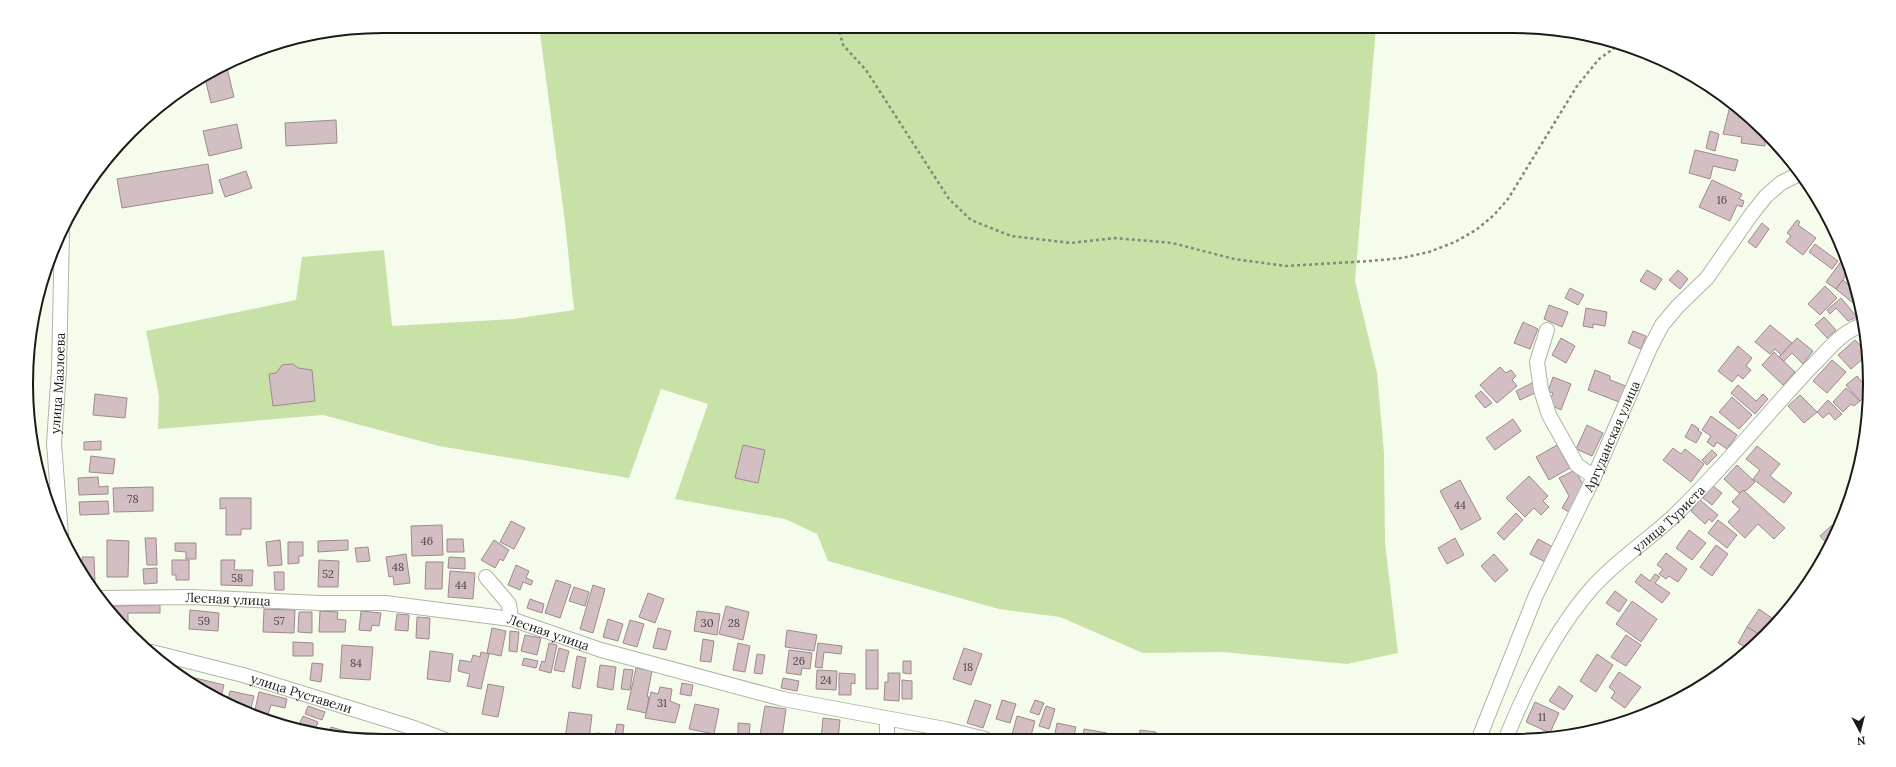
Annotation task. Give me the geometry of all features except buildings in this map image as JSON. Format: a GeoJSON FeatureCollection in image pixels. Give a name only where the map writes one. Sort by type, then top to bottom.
{"type":"FeatureCollection","features":[{"type":"Feature","properties":{"kind":"street","name":"Аргуданская улица"},"geometry":{"type":"LineString","coordinates":[[1481,734],[1536,595],[1594,477],[1650,348],[1662,325],[1678,306],[1707,278],[1766,196],[1781,183],[1795,176]]}},
{"type":"Feature","properties":{"kind":"street","name":"улица Мазлоева"},"geometry":{"type":"LineString","coordinates":[[60,517],[54,443],[59,370],[62,245]]}},
{"type":"Feature","properties":{"kind":"street","name":"улица Туриста"},"geometry":{"type":"LineString","coordinates":[[1508,734],[1535,675],[1553,641],[1591,589],[1611,569],[1667,523],[1691,500],[1779,401],[1840,337],[1858,328]]}},
{"type":"Feature","properties":{"kind":"street"},"geometry":{"type":"LineString","coordinates":[[1547,330],[1537,362],[1541,390],[1550,415],[1577,465],[1594,477]]}},
{"type":"Feature","properties":{"kind":"street"},"geometry":{"type":"LineString","coordinates":[[486,576],[509,604],[511,619]]}},
{"type":"Feature","properties":{"kind":"street","name":"Лесная улица"},"geometry":{"type":"LineString","coordinates":[[106,598],[191,597],[320,603],[385,603],[511,619],[601,650],[776,697],[965,734]]}},
{"type":"Feature","properties":{"kind":"street","name":"улица Руставели"},"geometry":{"type":"LineString","coordinates":[[161,654],[243,675],[430,734]]}},
{"type":"Feature","properties":{"kind":"street"},"geometry":{"type":"LineString","coordinates":[[887,719],[887,734]]}},
{"type":"Feature","properties":{"kind":"path"},"geometry":{"type":"LineString","coordinates":[[840,33],[843,45],[866,70],[949,199],[971,220],[1011,236],[1071,244],[1115,238],[1172,243],[1234,259],[1286,266],[1402,258],[1429,252],[1455,242],[1476,230],[1494,215],[1508,199],[1577,86],[1599,59],[1614,48]]}},
{"type":"Feature","properties":{"kind":"green space"},"geometry":{"type":"Polygon","coordinates":[[[540,33],[1375,33],[1355,281],[1377,373],[1384,453],[1385,543],[1398,653],[1347,664],[1223,652],[1143,653],[1060,617],[999,609],[828,561],[817,534],[785,519],[675,499],[708,404],[661,389],[629,478],[439,446],[323,415],[158,429],[159,396],[146,331],[296,300],[302,257],[384,250],[392,326],[513,319],[574,310],[565,222],[540,33]]]}}]}
